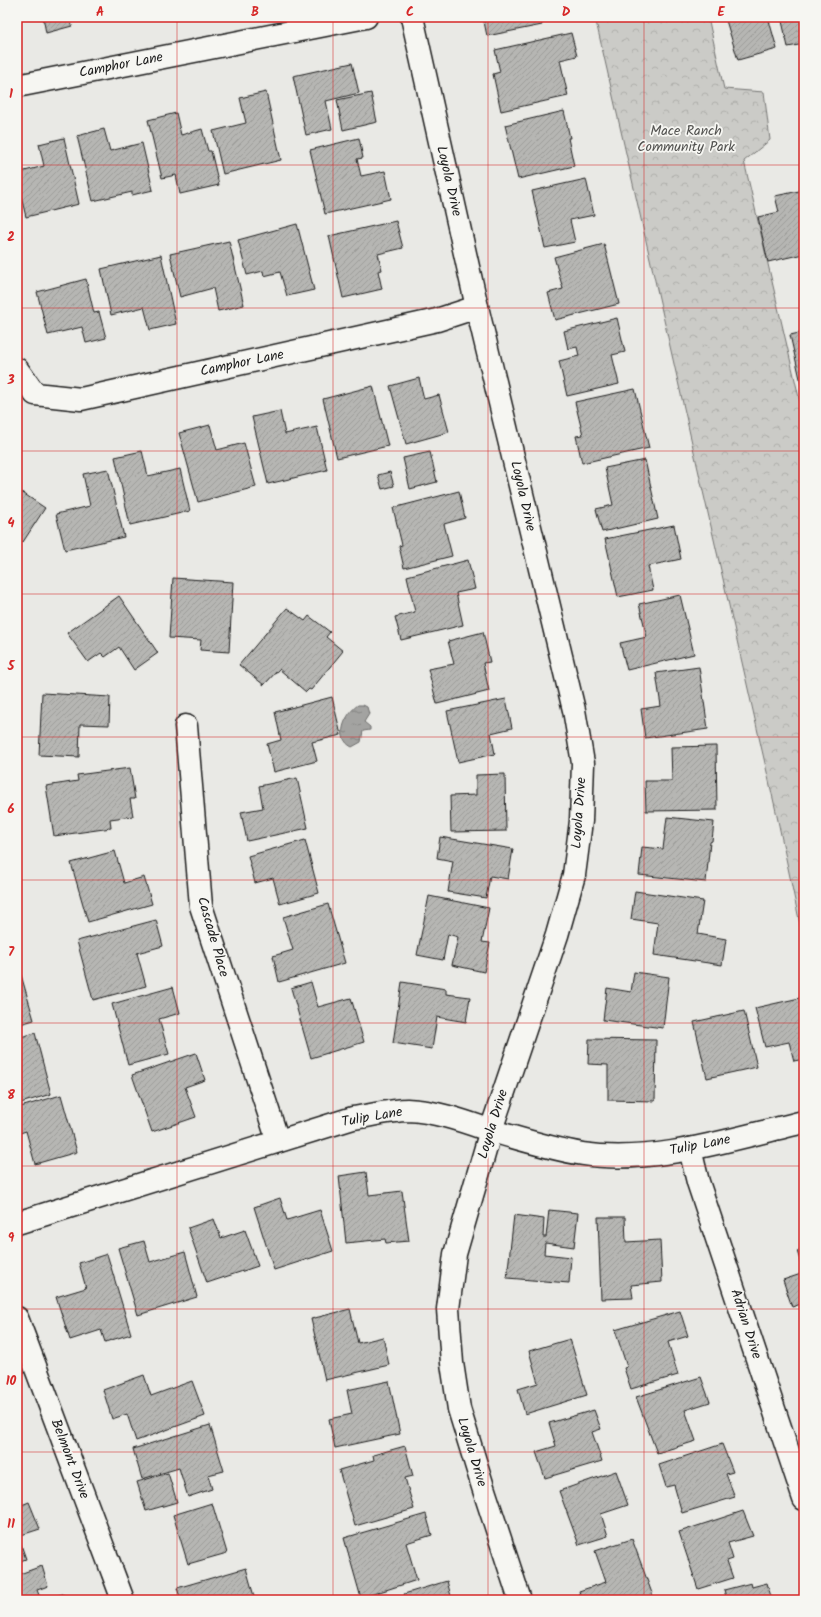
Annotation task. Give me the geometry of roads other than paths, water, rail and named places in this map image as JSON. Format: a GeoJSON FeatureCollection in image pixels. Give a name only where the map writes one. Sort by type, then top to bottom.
{"type":"FeatureCollection","features":[{"type":"Feature","properties":{"kind":"street","name":"Camphor Lane"},"geometry":{"type":"LineString","coordinates":[[17,86],[366,17]]}},
{"type":"Feature","properties":{"kind":"street","name":"Loyola Drive"},"geometry":{"type":"LineString","coordinates":[[412,17],[477,307],[574,710],[583,764],[581,821],[574,875],[556,935],[490,1130],[455,1254],[448,1309],[452,1363],[459,1409],[520,1600]]}},
{"type":"Feature","properties":{"kind":"street","name":"Camphor Lane"},"geometry":{"type":"LineString","coordinates":[[17,369],[34,394],[81,399],[437,320],[477,307]]}},
{"type":"Feature","properties":{"kind":"street","name":"Cascade Place"},"geometry":{"type":"LineString","coordinates":[[186,726],[201,906],[278,1141]]}},
{"type":"Feature","properties":{"kind":"street","name":"Tulip Lane"},"geometry":{"type":"LineString","coordinates":[[17,1223],[353,1118],[406,1110],[450,1117],[535,1143],[589,1154],[636,1156],[690,1149],[804,1122]]}},
{"type":"Feature","properties":{"kind":"street","name":"Adrian Drive"},"geometry":{"type":"LineString","coordinates":[[690,1149],[698,1182],[804,1499]]}},
{"type":"Feature","properties":{"kind":"street","name":"Belmont Drive"},"geometry":{"type":"LineString","coordinates":[[17,1318],[123,1600]]}},
{"type":"Feature","properties":{"kind":"water"},"geometry":{"type":"Polygon","coordinates":[[[358,705],[367,707],[369,714],[364,722],[370,727],[370,730],[363,731],[361,742],[352,747],[344,738],[343,726],[349,714],[358,705]]]}},
{"type":"Feature","properties":{"kind":"park label","name":"Mace Ranch Community Park"},"geometry":{"type":"Point","coordinates":[686,140]}}]}
